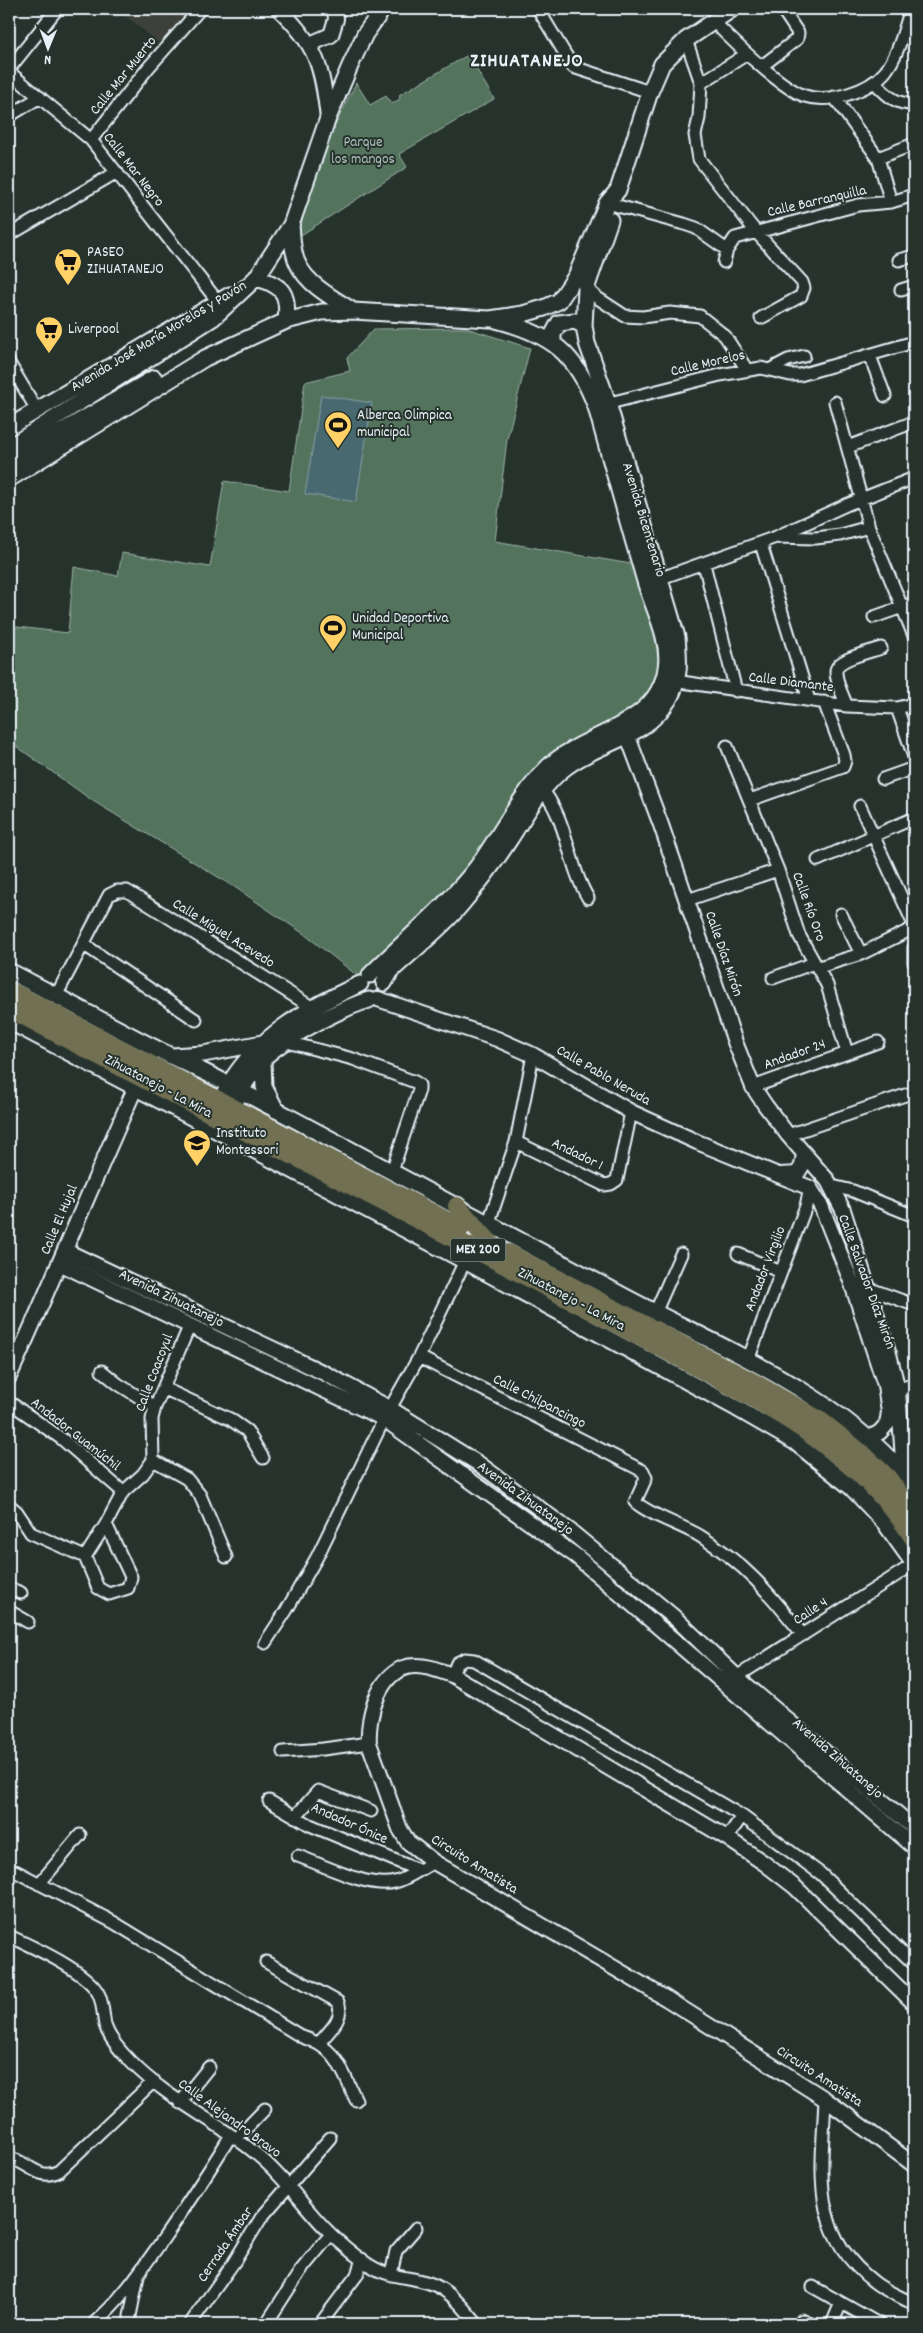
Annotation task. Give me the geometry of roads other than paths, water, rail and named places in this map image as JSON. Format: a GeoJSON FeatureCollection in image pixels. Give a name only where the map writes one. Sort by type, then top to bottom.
{"type":"FeatureCollection","features":[{"type":"Feature","properties":{"kind":"highway","name":"Zihuatanejo - La Mira"},"geometry":{"type":"LineString","coordinates":[[9,990],[140,1076]]}},
{"type":"Feature","properties":{"kind":"highway","name":"Zihuatanejo - La Mira"},"geometry":{"type":"LineString","coordinates":[[9,1008],[48,1035],[140,1076],[224,1110],[492,1245],[755,1383],[821,1421],[863,1454],[888,1478],[914,1513]]}},
{"type":"Feature","properties":{"kind":"highway","name":"Zihuatanejo - La Mira"},"geometry":{"type":"LineString","coordinates":[[224,1110],[711,1375],[791,1421],[845,1460],[869,1482],[898,1514],[914,1539]]}},
{"type":"Feature","properties":{"kind":"highway"},"geometry":{"type":"LineString","coordinates":[[457,1206],[492,1245]]}},
{"type":"Feature","properties":{"kind":"main road"},"geometry":{"type":"LineString","coordinates":[[286,321],[287,300],[281,289],[271,282],[256,278],[292,225],[328,118],[365,34],[384,9]]}},
{"type":"Feature","properties":{"kind":"main road"},"geometry":{"type":"LineString","coordinates":[[650,92],[662,64],[686,40],[732,9]]}},
{"type":"Feature","properties":{"kind":"main road","name":"Avenida Bicentenario"},"geometry":{"type":"LineString","coordinates":[[539,786],[577,759],[601,747],[628,737],[658,714],[669,700],[671,681],[665,641],[646,583],[584,326],[586,289],[611,205],[618,190],[650,92]]}},
{"type":"Feature","properties":{"kind":"main road","name":"Avenida José María Morelos y Pavón"},"geometry":{"type":"LineString","coordinates":[[9,479],[205,358],[260,331],[286,321],[322,312],[353,310],[490,319],[523,314],[551,304],[559,300],[576,276],[611,205]]}},
{"type":"Feature","properties":{"kind":"main road"},"geometry":{"type":"LineString","coordinates":[[292,225],[294,254],[303,272],[319,289],[353,310]]}},
{"type":"Feature","properties":{"kind":"main road","name":"Avenida José María Morelos y Pavón"},"geometry":{"type":"LineString","coordinates":[[9,447],[173,345],[256,278]]}},
{"type":"Feature","properties":{"kind":"main road","name":"Avenida José María Morelos y Pavón"},"geometry":{"type":"LineString","coordinates":[[9,427],[221,306]]}},
{"type":"Feature","properties":{"kind":"main road","name":"Avenida Bicentenario"},"geometry":{"type":"LineString","coordinates":[[490,319],[515,325],[553,343],[565,352],[602,405],[661,579],[677,637],[680,660],[671,681],[652,701],[623,725],[564,755],[549,767],[539,786]]}},
{"type":"Feature","properties":{"kind":"main road"},"geometry":{"type":"LineString","coordinates":[[553,343],[553,334],[559,323],[575,321],[584,326]]}},
{"type":"Feature","properties":{"kind":"main road","name":"Avenida José María Morelos y Pavón"},"geometry":{"type":"LineString","coordinates":[[9,462],[206,348],[226,338],[260,331]]}},
{"type":"Feature","properties":{"kind":"main road"},"geometry":{"type":"LineString","coordinates":[[565,352],[578,351],[587,343]]}},
{"type":"Feature","properties":{"kind":"main road"},"geometry":{"type":"LineString","coordinates":[[224,1110],[249,1056],[312,1008],[365,979],[456,902],[500,854],[539,786]]}},
{"type":"Feature","properties":{"kind":"main road"},"geometry":{"type":"LineString","coordinates":[[224,1110],[264,1059],[287,1042],[333,1014],[352,1005],[374,1000],[384,992],[384,983],[391,971],[429,926]]}},
{"type":"Feature","properties":{"kind":"main road"},"geometry":{"type":"LineString","coordinates":[[9,971],[172,1056],[224,1110],[317,1185],[465,1261],[795,1442],[852,1488],[884,1522],[914,1564]]}},
{"type":"Feature","properties":{"kind":"main road"},"geometry":{"type":"LineString","coordinates":[[365,979],[379,977],[384,983]]}},
{"type":"Feature","properties":{"kind":"main road"},"geometry":{"type":"LineString","coordinates":[[365,979],[361,994],[374,1000]]}},
{"type":"Feature","properties":{"kind":"main road"},"geometry":{"type":"LineString","coordinates":[[9,1021],[48,1035]]}},
{"type":"Feature","properties":{"kind":"main road"},"geometry":{"type":"LineString","coordinates":[[172,1056],[203,1054],[264,1043]]}},
{"type":"Feature","properties":{"kind":"main road"},"geometry":{"type":"LineString","coordinates":[[264,1059],[264,1087],[276,1110]]}},
{"type":"Feature","properties":{"kind":"main road"},"geometry":{"type":"LineString","coordinates":[[224,1110],[276,1110],[748,1360],[801,1390],[868,1439],[904,1473],[914,1487]]}},
{"type":"Feature","properties":{"kind":"street"},"geometry":{"type":"LineString","coordinates":[[9,70],[57,9]]}},
{"type":"Feature","properties":{"kind":"street","name":"Calle Mar Muerto"},"geometry":{"type":"LineString","coordinates":[[91,140],[148,68],[200,9]]}},
{"type":"Feature","properties":{"kind":"street"},"geometry":{"type":"LineString","coordinates":[[279,9],[310,44],[323,79],[328,118]]}},
{"type":"Feature","properties":{"kind":"street"},"geometry":{"type":"LineString","coordinates":[[310,44],[331,35],[336,20],[335,9]]}},
{"type":"Feature","properties":{"kind":"street"},"geometry":{"type":"LineString","coordinates":[[538,9],[573,67],[650,92]]}},
{"type":"Feature","properties":{"kind":"street"},"geometry":{"type":"LineString","coordinates":[[762,66],[797,39],[798,33],[782,9]]}},
{"type":"Feature","properties":{"kind":"street"},"geometry":{"type":"LineString","coordinates":[[714,22],[747,54],[791,88],[806,96],[834,97],[859,92],[885,72],[901,42],[911,9]]}},
{"type":"Feature","properties":{"kind":"street"},"geometry":{"type":"LineString","coordinates":[[686,40],[694,57],[701,83],[699,118],[695,135],[699,159],[756,232],[802,282],[804,288],[801,296],[761,318]]}},
{"type":"Feature","properties":{"kind":"street"},"geometry":{"type":"LineString","coordinates":[[701,83],[747,54]]}},
{"type":"Feature","properties":{"kind":"street","name":"Calle Mar Negro"},"geometry":{"type":"LineString","coordinates":[[9,70],[91,140],[221,306]]}},
{"type":"Feature","properties":{"kind":"street"},"geometry":{"type":"LineString","coordinates":[[874,82],[892,100],[914,104]]}},
{"type":"Feature","properties":{"kind":"street"},"geometry":{"type":"LineString","coordinates":[[834,97],[878,158],[891,202]]}},
{"type":"Feature","properties":{"kind":"street"},"geometry":{"type":"LineString","coordinates":[[9,116],[40,98]]}},
{"type":"Feature","properties":{"kind":"street"},"geometry":{"type":"LineString","coordinates":[[878,158],[914,144]]}},
{"type":"Feature","properties":{"kind":"street"},"geometry":{"type":"LineString","coordinates":[[9,235],[117,172]]}},
{"type":"Feature","properties":{"kind":"street","name":"Calle Barranquilla"},"geometry":{"type":"LineString","coordinates":[[727,250],[735,238],[858,205],[891,202],[914,195]]}},
{"type":"Feature","properties":{"kind":"street"},"geometry":{"type":"LineString","coordinates":[[611,205],[696,228],[727,250],[724,262]]}},
{"type":"Feature","properties":{"kind":"street"},"geometry":{"type":"LineString","coordinates":[[899,260],[914,256]]}},
{"type":"Feature","properties":{"kind":"street"},"geometry":{"type":"LineString","coordinates":[[576,276],[586,289],[625,316],[643,317],[670,312],[700,316],[725,336],[747,370]]}},
{"type":"Feature","properties":{"kind":"street"},"geometry":{"type":"LineString","coordinates":[[901,290],[914,286]]}},
{"type":"Feature","properties":{"kind":"street","name":"Calle Morelos"},"geometry":{"type":"LineString","coordinates":[[602,405],[720,375],[760,368],[771,369],[790,375],[800,375],[914,342]]}},
{"type":"Feature","properties":{"kind":"street"},"geometry":{"type":"LineString","coordinates":[[771,369],[779,364],[804,356]]}},
{"type":"Feature","properties":{"kind":"street"},"geometry":{"type":"LineString","coordinates":[[870,356],[885,396]]}},
{"type":"Feature","properties":{"kind":"street"},"geometry":{"type":"LineString","coordinates":[[9,363],[37,410]]}},
{"type":"Feature","properties":{"kind":"street"},"geometry":{"type":"LineString","coordinates":[[835,402],[870,527],[914,636]]}},
{"type":"Feature","properties":{"kind":"street"},"geometry":{"type":"LineString","coordinates":[[848,447],[914,422]]}},
{"type":"Feature","properties":{"kind":"street"},"geometry":{"type":"LineString","coordinates":[[646,583],[760,544],[862,498],[914,478]]}},
{"type":"Feature","properties":{"kind":"street"},"geometry":{"type":"LineString","coordinates":[[776,537],[816,538],[840,535],[870,527]]}},
{"type":"Feature","properties":{"kind":"street"},"geometry":{"type":"LineString","coordinates":[[760,544],[809,700]]}},
{"type":"Feature","properties":{"kind":"street"},"geometry":{"type":"LineString","coordinates":[[704,564],[736,691]]}},
{"type":"Feature","properties":{"kind":"street"},"geometry":{"type":"LineString","coordinates":[[874,616],[914,603]]}},
{"type":"Feature","properties":{"kind":"street"},"geometry":{"type":"LineString","coordinates":[[847,706],[836,674],[836,667],[841,661],[881,648]]}},
{"type":"Feature","properties":{"kind":"street","name":"Calle Diamante"},"geometry":{"type":"LineString","coordinates":[[671,681],[847,706],[897,708],[914,704]]}},
{"type":"Feature","properties":{"kind":"street"},"geometry":{"type":"LineString","coordinates":[[750,800],[834,772],[842,767],[845,761],[824,702]]}},
{"type":"Feature","properties":{"kind":"street"},"geometry":{"type":"LineString","coordinates":[[897,708],[914,757]]}},
{"type":"Feature","properties":{"kind":"street","name":"Calle Díaz Mirón"},"geometry":{"type":"LineString","coordinates":[[628,737],[688,900],[735,1042],[753,1086],[764,1106],[815,1166]]}},
{"type":"Feature","properties":{"kind":"street","name":"Calle Río Oro"},"geometry":{"type":"LineString","coordinates":[[727,746],[778,870],[793,919],[827,985],[847,1053]]}},
{"type":"Feature","properties":{"kind":"street"},"geometry":{"type":"LineString","coordinates":[[883,779],[914,768]]}},
{"type":"Feature","properties":{"kind":"street"},"geometry":{"type":"LineString","coordinates":[[539,786],[551,803],[568,841],[576,873],[588,898]]}},
{"type":"Feature","properties":{"kind":"street"},"geometry":{"type":"LineString","coordinates":[[773,978],[861,954],[914,926],[860,806]]}},
{"type":"Feature","properties":{"kind":"street","name":"Calle Río Oro"},"geometry":{"type":"LineString","coordinates":[[818,860],[914,818]]}},
{"type":"Feature","properties":{"kind":"street"},"geometry":{"type":"LineString","coordinates":[[688,900],[778,870]]}},
{"type":"Feature","properties":{"kind":"street","name":"Calle Miguel Acevedo"},"geometry":{"type":"LineString","coordinates":[[84,944],[109,894],[117,891],[127,891],[312,1008]]}},
{"type":"Feature","properties":{"kind":"street"},"geometry":{"type":"LineString","coordinates":[[841,914],[861,954]]}},
{"type":"Feature","properties":{"kind":"street"},"geometry":{"type":"LineString","coordinates":[[56,996],[84,944],[196,1020]]}},
{"type":"Feature","properties":{"kind":"street"},"geometry":{"type":"LineString","coordinates":[[914,946],[914,963]]}},
{"type":"Feature","properties":{"kind":"street","name":"Calle Pablo Neruda"},"geometry":{"type":"LineString","coordinates":[[374,1000],[497,1039],[534,1055],[631,1112],[697,1142],[810,1188]]}},
{"type":"Feature","properties":{"kind":"street"},"geometry":{"type":"LineString","coordinates":[[287,1042],[353,1059],[419,1085],[392,1171]]}},
{"type":"Feature","properties":{"kind":"street","name":"Andador 24"},"geometry":{"type":"LineString","coordinates":[[753,1086],[878,1042]]}},
{"type":"Feature","properties":{"kind":"street","name":"Calle El Hujal"},"geometry":{"type":"LineString","coordinates":[[9,1377],[140,1076],[154,1048]]}},
{"type":"Feature","properties":{"kind":"street"},"geometry":{"type":"LineString","coordinates":[[489,1222],[516,1142],[534,1055]]}},
{"type":"Feature","properties":{"kind":"street"},"geometry":{"type":"LineString","coordinates":[[788,1135],[914,1092]]}},
{"type":"Feature","properties":{"kind":"street","name":"Andador 1"},"geometry":{"type":"LineString","coordinates":[[516,1142],[604,1185],[611,1184],[617,1180],[631,1112]]}},
{"type":"Feature","properties":{"kind":"street"},"geometry":{"type":"LineString","coordinates":[[778,1175],[789,1176],[797,1174],[802,1166],[804,1153]]}},
{"type":"Feature","properties":{"kind":"street","name":"Calle Salvador Díaz Mirón"},"geometry":{"type":"LineString","coordinates":[[815,1166],[832,1186],[848,1226],[866,1288],[889,1354],[898,1390],[904,1473]]}},
{"type":"Feature","properties":{"kind":"street"},"geometry":{"type":"LineString","coordinates":[[832,1186],[853,1191],[914,1216]]}},
{"type":"Feature","properties":{"kind":"street","name":"Calle Salvador Díaz Mirón"},"geometry":{"type":"LineString","coordinates":[[810,1188],[821,1206],[851,1281],[885,1385],[889,1412],[887,1424],[880,1432],[868,1439]]}},
{"type":"Feature","properties":{"kind":"street","name":"Andador Virgilio"},"geometry":{"type":"LineString","coordinates":[[748,1360],[806,1206],[810,1188]]}},
{"type":"Feature","properties":{"kind":"street"},"geometry":{"type":"LineString","coordinates":[[655,1312],[682,1254]]}},
{"type":"Feature","properties":{"kind":"street"},"geometry":{"type":"LineString","coordinates":[[738,1254],[781,1272]]}},
{"type":"Feature","properties":{"kind":"street","name":"Avenida Zihuatanejo"},"geometry":{"type":"LineString","coordinates":[[62,1257],[189,1327],[387,1413]]}},
{"type":"Feature","properties":{"kind":"street","name":"Avenida Zihuatanejo"},"geometry":{"type":"LineString","coordinates":[[62,1257],[326,1374],[387,1413],[576,1556],[914,1828]]}},
{"type":"Feature","properties":{"kind":"street"},"geometry":{"type":"LineString","coordinates":[[264,1643],[286,1611],[317,1557],[387,1413],[419,1357],[465,1261]]}},
{"type":"Feature","properties":{"kind":"street"},"geometry":{"type":"LineString","coordinates":[[851,1281],[914,1305]]}},
{"type":"Feature","properties":{"kind":"street","name":"Calle Coacoyul"},"geometry":{"type":"LineString","coordinates":[[153,1460],[152,1419],[155,1407],[189,1327]]}},
{"type":"Feature","properties":{"kind":"street","name":"Calle Chilpancingo"},"geometry":{"type":"LineString","coordinates":[[419,1357],[646,1474],[635,1502],[699,1535],[731,1556],[758,1580],[803,1635]]}},
{"type":"Feature","properties":{"kind":"street"},"geometry":{"type":"LineString","coordinates":[[102,1371],[118,1384],[155,1407]]}},
{"type":"Feature","properties":{"kind":"street"},"geometry":{"type":"LineString","coordinates":[[898,1390],[914,1384]]}},
{"type":"Feature","properties":{"kind":"street"},"geometry":{"type":"LineString","coordinates":[[164,1388],[230,1419],[247,1431],[263,1458]]}},
{"type":"Feature","properties":{"kind":"street","name":"Andador Guamúchil"},"geometry":{"type":"LineString","coordinates":[[9,1402],[62,1439],[123,1492]]}},
{"type":"Feature","properties":{"kind":"street"},"geometry":{"type":"LineString","coordinates":[[85,1557],[123,1492],[144,1474],[153,1460],[187,1479],[200,1495],[226,1557]]}},
{"type":"Feature","properties":{"kind":"street"},"geometry":{"type":"LineString","coordinates":[[9,1505],[17,1512],[31,1533],[85,1557],[98,1588],[109,1594],[128,1588],[131,1583],[131,1577],[106,1524]]}},
{"type":"Feature","properties":{"kind":"street","name":"Calle 4"},"geometry":{"type":"LineString","coordinates":[[731,1681],[914,1564]]}},
{"type":"Feature","properties":{"kind":"street"},"geometry":{"type":"LineString","coordinates":[[9,1588],[21,1593]]}},
{"type":"Feature","properties":{"kind":"street"},"geometry":{"type":"LineString","coordinates":[[9,1611],[28,1622]]}},
{"type":"Feature","properties":{"kind":"street"},"geometry":{"type":"LineString","coordinates":[[452,1675],[457,1663],[465,1659],[474,1660],[742,1816],[821,1874],[914,1964]]}},
{"type":"Feature","properties":{"kind":"street","name":"Circuito Amatista"},"geometry":{"type":"LineString","coordinates":[[911,2164],[826,2099],[667,1999],[434,1862],[408,1842],[400,1829],[369,1742],[368,1728],[376,1700],[383,1686],[399,1669],[413,1666],[426,1667],[452,1675],[727,1838],[795,1887],[914,2003]]}},
{"type":"Feature","properties":{"kind":"street","name":"Avenida Zihuatanejo"},"geometry":{"type":"LineString","coordinates":[[731,1681],[914,1847]]}},
{"type":"Feature","properties":{"kind":"street"},"geometry":{"type":"LineString","coordinates":[[283,1752],[323,1750],[369,1742]]}},
{"type":"Feature","properties":{"kind":"street"},"geometry":{"type":"LineString","coordinates":[[295,1817],[318,1790],[371,1811]]}},
{"type":"Feature","properties":{"kind":"street","name":"Andador Ónice"},"geometry":{"type":"LineString","coordinates":[[269,1801],[310,1825],[418,1870]]}},
{"type":"Feature","properties":{"kind":"street"},"geometry":{"type":"LineString","coordinates":[[727,1838],[742,1816]]}},
{"type":"Feature","properties":{"kind":"street"},"geometry":{"type":"LineString","coordinates":[[39,1884],[80,1835]]}},
{"type":"Feature","properties":{"kind":"street"},"geometry":{"type":"LineString","coordinates":[[298,1856],[369,1881],[392,1883],[434,1862]]}},
{"type":"Feature","properties":{"kind":"street"},"geometry":{"type":"LineString","coordinates":[[9,1873],[15,1872],[113,1922],[302,2037],[320,2042],[334,2056],[356,2100]]}},
{"type":"Feature","properties":{"kind":"street","name":"Calle Alejandro Bravo"},"geometry":{"type":"LineString","coordinates":[[9,1936],[90,1980],[99,1996],[106,2027],[114,2041],[131,2062],[180,2103],[261,2157],[289,2185],[331,2234],[362,2259],[391,2275],[431,2283],[462,2306],[477,2324]]}},
{"type":"Feature","properties":{"kind":"street"},"geometry":{"type":"LineString","coordinates":[[266,1962],[338,2002],[341,2008],[339,2018],[320,2042]]}},
{"type":"Feature","properties":{"kind":"street"},"geometry":{"type":"LineString","coordinates":[[180,2103],[209,2067]]}},
{"type":"Feature","properties":{"kind":"street"},"geometry":{"type":"LineString","coordinates":[[9,2158],[42,2175],[52,2175],[59,2171],[154,2081]]}},
{"type":"Feature","properties":{"kind":"street"},"geometry":{"type":"LineString","coordinates":[[826,2099],[822,2181],[832,2233],[844,2254],[874,2282],[914,2304]]}},
{"type":"Feature","properties":{"kind":"street"},"geometry":{"type":"LineString","coordinates":[[93,2324],[112,2308],[138,2274],[233,2137],[265,2109]]}},
{"type":"Feature","properties":{"kind":"street","name":"Cerrada Ámbar"},"geometry":{"type":"LineString","coordinates":[[190,2324],[234,2262],[260,2218],[330,2138]]}},
{"type":"Feature","properties":{"kind":"street"},"geometry":{"type":"LineString","coordinates":[[391,2275],[396,2252],[416,2228]]}},
{"type":"Feature","properties":{"kind":"street"},"geometry":{"type":"LineString","coordinates":[[266,2324],[301,2270],[331,2234]]}},
{"type":"Feature","properties":{"kind":"street"},"geometry":{"type":"LineString","coordinates":[[320,2324],[357,2275],[362,2259]]}},
{"type":"Feature","properties":{"kind":"street"},"geometry":{"type":"LineString","coordinates":[[130,2324],[138,2274]]}},
{"type":"Feature","properties":{"kind":"street"},"geometry":{"type":"LineString","coordinates":[[813,2287],[879,2324]]}},
{"type":"Feature","properties":{"kind":"street"},"geometry":{"type":"LineString","coordinates":[[832,2324],[841,2303]]}},
{"type":"Feature","properties":{"kind":"water","name":"Alberca Olimpica municipal"},"geometry":{"type":"Polygon","coordinates":[[[321,395],[372,403],[356,502],[305,494],[321,395]]]}},
{"type":"Feature","properties":{"kind":"place","name":"PASEO ZIHUATANEJO"},"geometry":{"type":"Point","coordinates":[68,286]}},
{"type":"Feature","properties":{"kind":"place","name":"Liverpool"},"geometry":{"type":"Point","coordinates":[49,354]}},
{"type":"Feature","properties":{"kind":"place","name":"Alberca Olimpica municipal"},"geometry":{"type":"Point","coordinates":[338,449]}},
{"type":"Feature","properties":{"kind":"place","name":"Unidad Deportiva Municipal"},"geometry":{"type":"Point","coordinates":[333,652]}},
{"type":"Feature","properties":{"kind":"place","name":"Instituto Montessori"},"geometry":{"type":"Point","coordinates":[197,1167]}},
{"type":"Feature","properties":{"kind":"district","name":"ZIHUATANEJO"},"geometry":{"type":"Point","coordinates":[527,62]}},
{"type":"Feature","properties":{"kind":"park label","name":"Parque los mangos"},"geometry":{"type":"Point","coordinates":[363,152]}}]}
